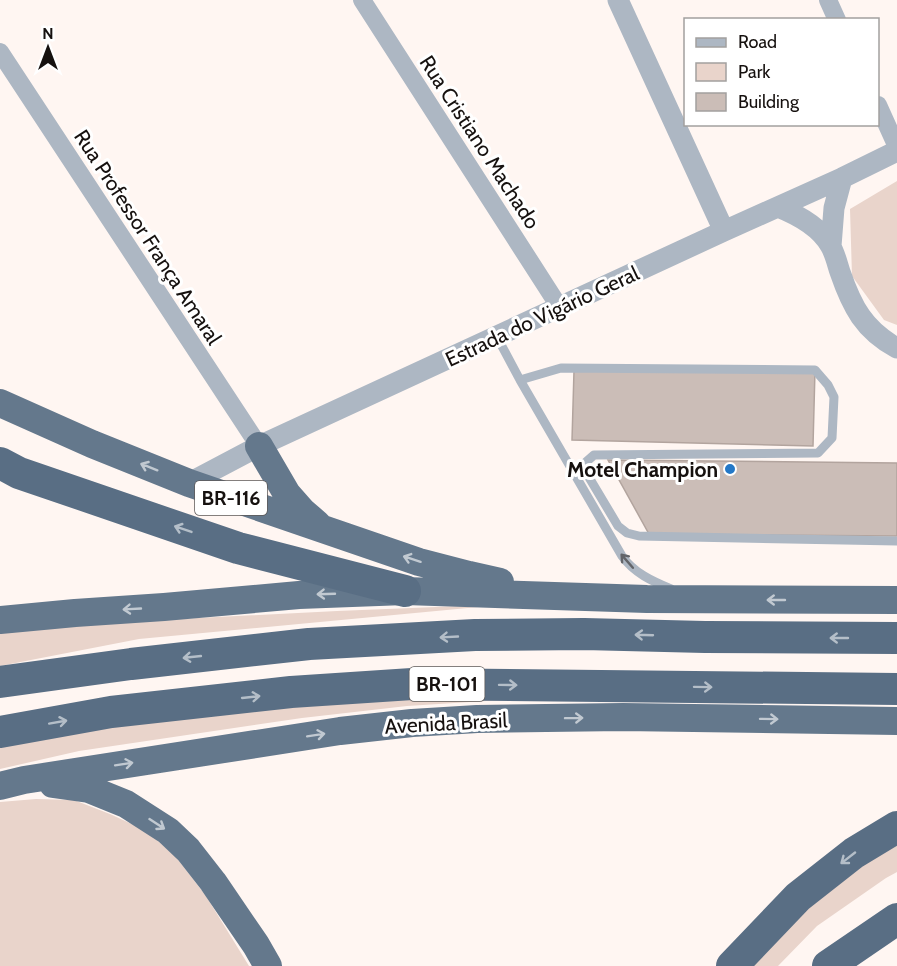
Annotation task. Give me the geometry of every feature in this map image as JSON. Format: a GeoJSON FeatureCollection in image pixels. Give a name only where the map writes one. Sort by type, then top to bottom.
{"type":"FeatureCollection","features":[{"type":"Feature","properties":{"kind":"highway","name":"BR-116"},"geometry":{"type":"LineString","coordinates":[[0,403],[92,444],[189,483],[419,562],[573,597]]}},
{"type":"Feature","properties":{"kind":"highway"},"geometry":{"type":"LineString","coordinates":[[259,446],[287,494],[324,529]]}},
{"type":"Feature","properties":{"kind":"highway","name":"BR-116"},"geometry":{"type":"LineString","coordinates":[[0,463],[19,473],[238,548],[405,591]]}},
{"type":"Feature","properties":{"kind":"highway"},"geometry":{"type":"LineString","coordinates":[[0,620],[299,595],[405,591],[573,597],[897,600]]}},
{"type":"Feature","properties":{"kind":"highway","name":"BR-101"},"geometry":{"type":"LineString","coordinates":[[0,682],[131,664],[309,644],[464,636],[584,633],[705,637],[897,638]]}},
{"type":"Feature","properties":{"kind":"highway","name":"Avenida Brasil"},"geometry":{"type":"LineString","coordinates":[[0,732],[123,711],[291,692],[412,684],[897,688]]}},
{"type":"Feature","properties":{"kind":"highway","name":"Avenida Brasil"},"geometry":{"type":"LineString","coordinates":[[12,783],[329,733],[412,723],[477,719],[623,717],[897,720]]}},
{"type":"Feature","properties":{"kind":"highway"},"geometry":{"type":"LineString","coordinates":[[12,783],[89,789],[126,804],[168,831],[188,850],[213,882],[268,966]]}},
{"type":"Feature","properties":{"kind":"highway"},"geometry":{"type":"LineString","coordinates":[[732,966],[798,897],[854,853],[897,827]]}},
{"type":"Feature","properties":{"kind":"highway"},"geometry":{"type":"LineString","coordinates":[[828,966],[897,919]]}},
{"type":"Feature","properties":{"kind":"street","name":"Rua Cristiano Machado"},"geometry":{"type":"LineString","coordinates":[[362,0],[560,308]]}},
{"type":"Feature","properties":{"kind":"street"},"geometry":{"type":"LineString","coordinates":[[618,0],[724,231]]}},
{"type":"Feature","properties":{"kind":"street"},"geometry":{"type":"LineString","coordinates":[[828,0],[836,18]]}},
{"type":"Feature","properties":{"kind":"street","name":"Rua Professor França Amaral"},"geometry":{"type":"LineString","coordinates":[[0,52],[259,446]]}},
{"type":"Feature","properties":{"kind":"street"},"geometry":{"type":"LineString","coordinates":[[879,107],[897,149]]}},
{"type":"Feature","properties":{"kind":"street","name":"Estrada do Vigário Geral"},"geometry":{"type":"LineString","coordinates":[[189,483],[259,446],[842,178],[897,149]]}},
{"type":"Feature","properties":{"kind":"street"},"geometry":{"type":"LineString","coordinates":[[831,246],[834,208],[842,178]]}},
{"type":"Feature","properties":{"kind":"street"},"geometry":{"type":"LineString","coordinates":[[778,207],[794,213],[820,232],[831,246],[857,312],[870,330],[897,348]]}},
{"type":"Feature","properties":{"kind":"lane"},"geometry":{"type":"LineString","coordinates":[[497,337],[627,563],[646,577],[695,599]]}},
{"type":"Feature","properties":{"kind":"lane"},"geometry":{"type":"LineString","coordinates":[[520,380],[561,368],[815,370],[828,385],[834,397],[832,438],[818,453],[594,455],[586,462],[587,474],[618,525],[633,535],[897,541]]}},
{"type":"Feature","properties":{"kind":"green space"},"geometry":{"type":"Polygon","coordinates":[[[897,181],[897,325],[884,320],[852,276],[850,209],[897,181]]]}},
{"type":"Feature","properties":{"kind":"green space"},"geometry":{"type":"Polygon","coordinates":[[[511,604],[139,639],[0,666],[0,632],[42,626],[511,604]]]}},
{"type":"Feature","properties":{"kind":"green space"},"geometry":{"type":"Polygon","coordinates":[[[428,689],[549,697],[407,706],[302,718],[79,751],[0,769],[0,741],[428,689]]]}},
{"type":"Feature","properties":{"kind":"green space"},"geometry":{"type":"Polygon","coordinates":[[[36,799],[74,800],[147,831],[176,857],[206,896],[249,966],[0,966],[0,802],[36,799]]]}},
{"type":"Feature","properties":{"kind":"green space"},"geometry":{"type":"Polygon","coordinates":[[[897,834],[897,872],[817,926],[778,966],[740,966],[897,834]]]}},
{"type":"Feature","properties":{"kind":"building"},"geometry":{"type":"Polygon","coordinates":[[[815,370],[813,446],[572,440],[574,371],[815,370]]]}},
{"type":"Feature","properties":{"kind":"building"},"geometry":{"type":"Polygon","coordinates":[[[608,460],[897,463],[897,536],[649,534],[608,460]]]}},
{"type":"Feature","properties":{"kind":"place","name":"Motel Champion"},"geometry":{"type":"Point","coordinates":[730,469]}}]}
